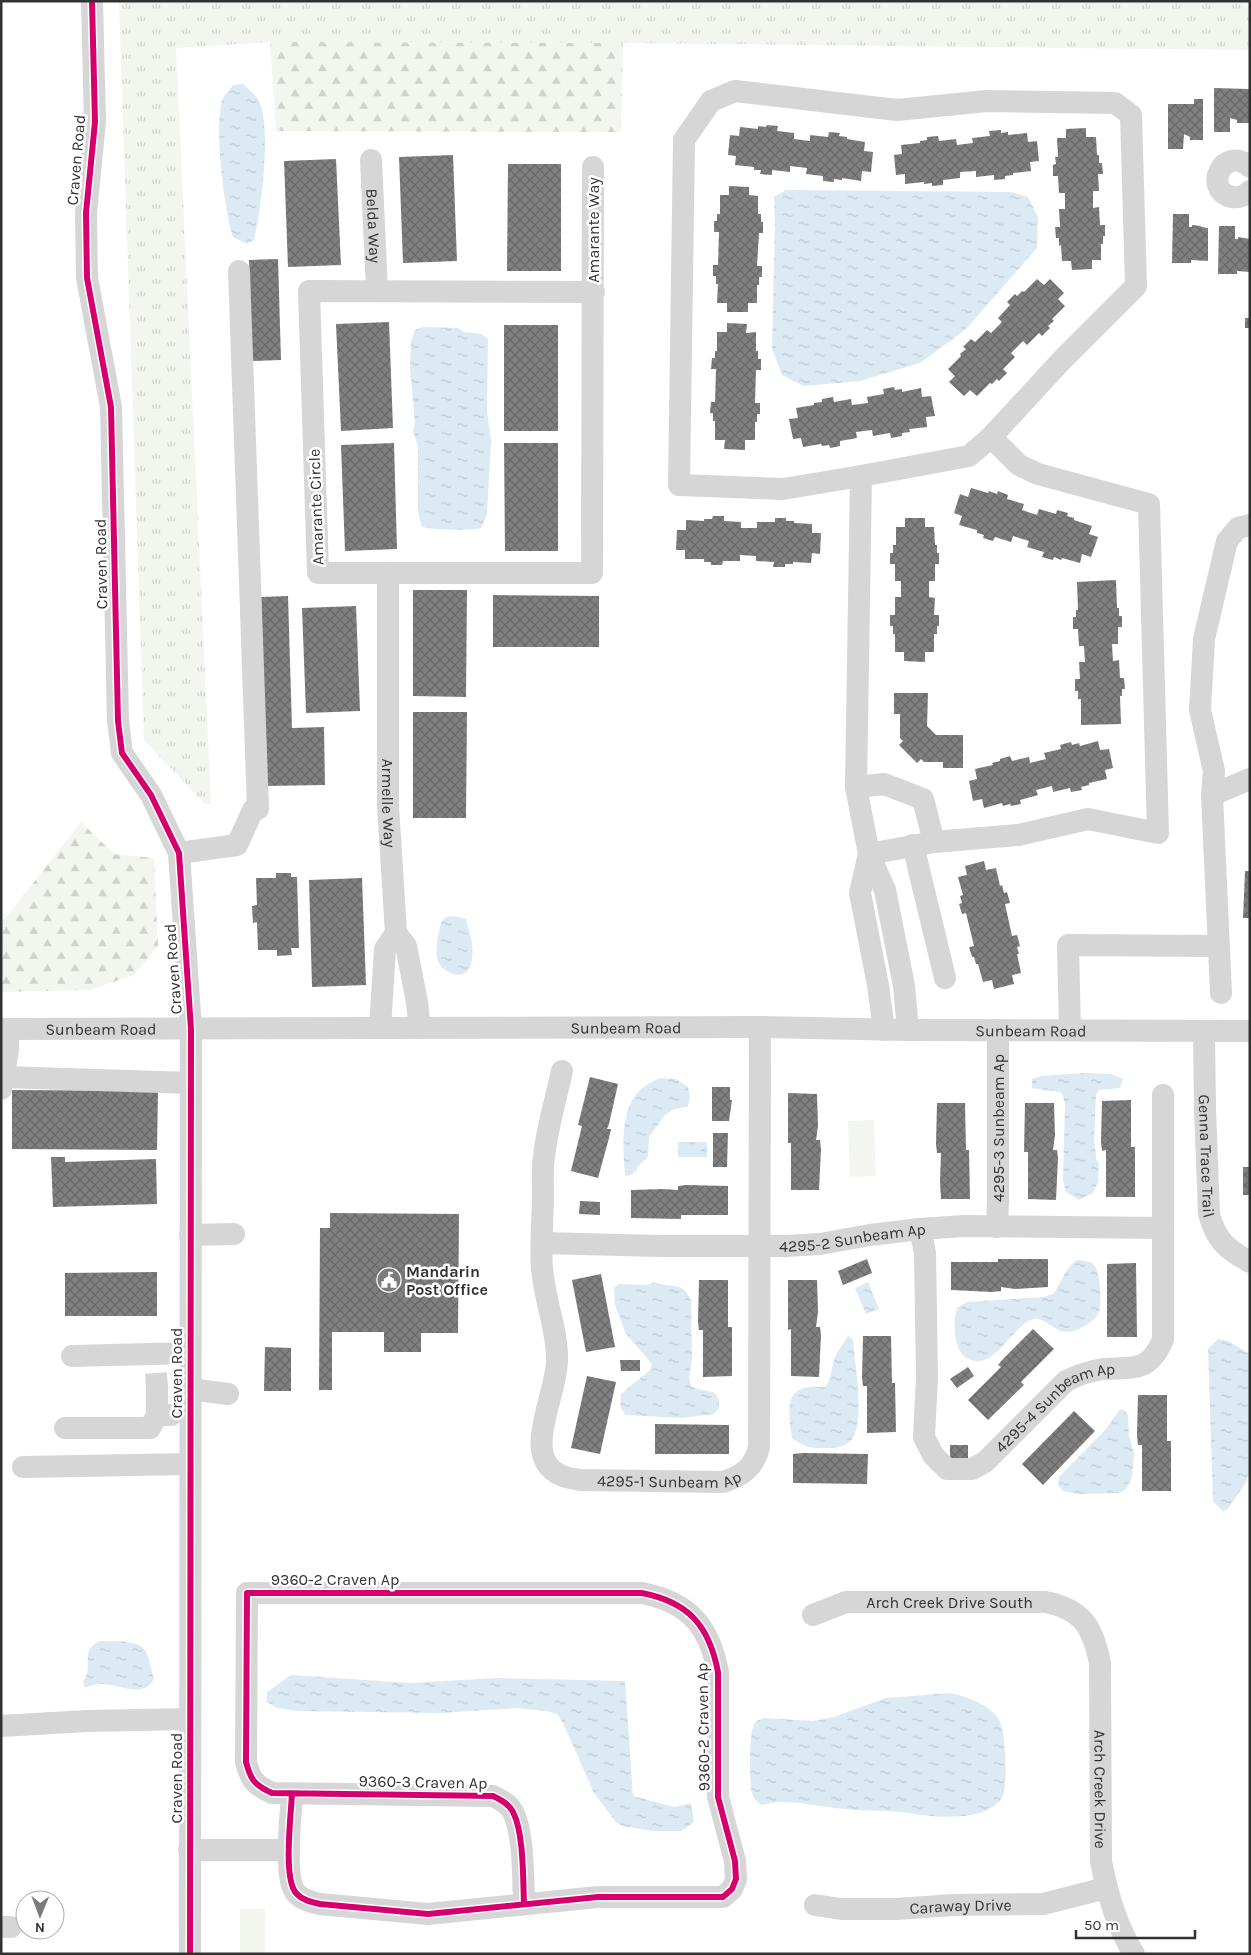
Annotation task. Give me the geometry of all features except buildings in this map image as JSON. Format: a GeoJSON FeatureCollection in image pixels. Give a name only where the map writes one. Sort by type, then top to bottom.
{"type":"FeatureCollection","features":[{"type":"Feature","properties":{"kind":"street","name":"Craven Road"},"geometry":{"type":"LineString","coordinates":[[92,1],[95,122],[86,214],[87,278],[111,407],[118,721],[122,753],[151,795],[179,853],[191,1029],[190,1954]]}},
{"type":"Feature","properties":{"kind":"street"},"geometry":{"type":"LineString","coordinates":[[735,91],[897,110],[988,101],[1114,103],[1131,115],[1136,286],[1063,359],[991,437],[969,456],[861,476],[783,489],[679,485],[684,140],[711,101],[735,91]]}},
{"type":"Feature","properties":{"kind":"street","name":"Belda Way"},"geometry":{"type":"LineString","coordinates":[[371,160],[377,292]]}},
{"type":"Feature","properties":{"kind":"street"},"geometry":{"type":"LineString","coordinates":[[1249,166],[1240,160],[1227,162],[1219,171],[1217,178],[1220,189],[1230,196],[1241,196],[1250,191]]}},
{"type":"Feature","properties":{"kind":"street","name":"Amarante Way"},"geometry":{"type":"LineString","coordinates":[[593,167],[594,292]]}},
{"type":"Feature","properties":{"kind":"street"},"geometry":{"type":"LineString","coordinates":[[179,853],[237,845],[253,810],[258,810],[265,779],[239,271]]}},
{"type":"Feature","properties":{"kind":"street","name":"Amarante Circle"},"geometry":{"type":"LineString","coordinates":[[310,291],[594,292],[592,573],[318,573],[310,291]]}},
{"type":"Feature","properties":{"kind":"street"},"geometry":{"type":"LineString","coordinates":[[869,854],[924,844],[1018,835],[1088,819],[1158,833],[1149,504],[1038,474],[1019,465],[991,437]]}},
{"type":"Feature","properties":{"kind":"street"},"geometry":{"type":"LineString","coordinates":[[861,476],[856,787],[869,854],[885,890],[904,986],[908,1030]]}},
{"type":"Feature","properties":{"kind":"street"},"geometry":{"type":"LineString","coordinates":[[1221,993],[1217,946],[1212,795],[1214,771],[1200,710],[1204,639],[1227,541],[1238,528],[1250,525]]}},
{"type":"Feature","properties":{"kind":"street","name":"Armelle Way"},"geometry":{"type":"LineString","coordinates":[[388,573],[388,806],[396,933],[406,946],[420,1028]]}},
{"type":"Feature","properties":{"kind":"street"},"geometry":{"type":"LineString","coordinates":[[1212,795],[1250,778]]}},
{"type":"Feature","properties":{"kind":"street"},"geometry":{"type":"LineString","coordinates":[[856,787],[884,784],[923,799],[924,844],[945,978]]}},
{"type":"Feature","properties":{"kind":"street"},"geometry":{"type":"LineString","coordinates":[[869,854],[860,893],[878,985],[884,1030]]}},
{"type":"Feature","properties":{"kind":"street"},"geometry":{"type":"LineString","coordinates":[[380,1028],[385,949],[396,933]]}},
{"type":"Feature","properties":{"kind":"street"},"geometry":{"type":"LineString","coordinates":[[1070,1030],[1068,945],[1217,946]]}},
{"type":"Feature","properties":{"kind":"street","name":"Sunbeam Road"},"geometry":{"type":"LineString","coordinates":[[4,1028],[760,1027],[884,1030],[1250,1031]]}},
{"type":"Feature","properties":{"kind":"street","name":"4295-1 Sunbeam Ap"},"geometry":{"type":"LineString","coordinates":[[562,1071],[544,1158],[542,1267],[557,1360],[556,1376],[542,1438],[542,1454],[547,1466],[555,1473],[567,1478],[610,1481],[723,1482],[736,1478],[747,1471],[757,1457],[759,1447],[760,1027]]}},
{"type":"Feature","properties":{"kind":"street"},"geometry":{"type":"LineString","coordinates":[[4,1028],[8,1050],[2,1083],[191,1083]]}},
{"type":"Feature","properties":{"kind":"street","name":"4295-3 Sunbeam Ap"},"geometry":{"type":"LineString","coordinates":[[997,1227],[998,1030]]}},
{"type":"Feature","properties":{"kind":"street","name":"Genna Trace Trail"},"geometry":{"type":"LineString","coordinates":[[1204,1031],[1209,1214],[1214,1230],[1222,1242],[1234,1253],[1250,1262]]}},
{"type":"Feature","properties":{"kind":"street","name":"4295-4 Sunbeam Ap"},"geometry":{"type":"LineString","coordinates":[[920,1229],[925,1253],[927,1378],[924,1437],[933,1455],[947,1469],[972,1469],[985,1462],[1066,1381],[1080,1374],[1101,1370],[1136,1368],[1147,1363],[1157,1354],[1163,1340],[1163,1095]]}},
{"type":"Feature","properties":{"kind":"street","name":"4295-2 Sunbeam Ap"},"geometry":{"type":"LineString","coordinates":[[542,1243],[760,1246],[820,1244],[870,1234],[964,1226],[1163,1228]]}},
{"type":"Feature","properties":{"kind":"street"},"geometry":{"type":"LineString","coordinates":[[190,1235],[234,1234]]}},
{"type":"Feature","properties":{"kind":"street"},"geometry":{"type":"LineString","coordinates":[[72,1356],[156,1372],[190,1353]]}},
{"type":"Feature","properties":{"kind":"street"},"geometry":{"type":"LineString","coordinates":[[65,1428],[150,1428],[157,1416],[156,1372]]}},
{"type":"Feature","properties":{"kind":"street"},"geometry":{"type":"LineString","coordinates":[[190,1389],[228,1394]]}},
{"type":"Feature","properties":{"kind":"street"},"geometry":{"type":"LineString","coordinates":[[157,1416],[190,1415]]}},
{"type":"Feature","properties":{"kind":"street"},"geometry":{"type":"LineString","coordinates":[[23,1467],[190,1464]]}},
{"type":"Feature","properties":{"kind":"street","name":"9360-2 Craven Ap"},"geometry":{"type":"LineString","coordinates":[[247,1593],[642,1593],[662,1597],[680,1606],[695,1619],[707,1637],[714,1654],[718,1672],[718,1797],[735,1861],[736,1879],[732,1889],[723,1897],[598,1897],[428,1914],[320,1904],[305,1900],[295,1893],[289,1879],[289,1850],[292,1794],[272,1793],[259,1787],[250,1777],[246,1762],[247,1593]]}},
{"type":"Feature","properties":{"kind":"street","name":"Arch Creek Drive South"},"geometry":{"type":"LineString","coordinates":[[813,1616],[846,1602],[1045,1602],[1059,1605],[1073,1612],[1084,1622]]}},
{"type":"Feature","properties":{"kind":"street","name":"Arch Creek Drive"},"geometry":{"type":"LineString","coordinates":[[1084,1622],[1091,1630],[1100,1663],[1099,1832],[1101,1861],[1106,1888],[1118,1924],[1134,1954]]}},
{"type":"Feature","properties":{"kind":"street"},"geometry":{"type":"LineString","coordinates":[[1,1726],[87,1721],[190,1719]]}},
{"type":"Feature","properties":{"kind":"street","name":"9360-3 Craven Ap"},"geometry":{"type":"LineString","coordinates":[[292,1794],[493,1796],[505,1802],[513,1812],[519,1828],[524,1904]]}},
{"type":"Feature","properties":{"kind":"street"},"geometry":{"type":"LineString","coordinates":[[189,1850],[289,1850]]}},
{"type":"Feature","properties":{"kind":"street","name":"Caraway Drive"},"geometry":{"type":"LineString","coordinates":[[815,1905],[841,1909],[897,1909],[953,1905],[1043,1904],[1106,1888]]}},
{"type":"Feature","properties":{"kind":"green space"},"geometry":{"type":"Polygon","coordinates":[[[119,1],[1250,1],[1250,50],[623,43],[270,42],[176,48],[211,804],[205,804],[144,740],[119,1]]]}},
{"type":"Feature","properties":{"kind":"green space"},"geometry":{"type":"Polygon","coordinates":[[[270,42],[623,43],[621,132],[276,131],[270,42]]]}},
{"type":"Feature","properties":{"kind":"green space"},"geometry":{"type":"Polygon","coordinates":[[[81,822],[114,854],[154,858],[158,946],[134,975],[90,990],[1,992],[1,920],[5,919],[81,822]]]}},
{"type":"Feature","properties":{"kind":"green space"},"geometry":{"type":"Polygon","coordinates":[[[874,1120],[876,1176],[850,1177],[848,1121],[874,1120]]]}},
{"type":"Feature","properties":{"kind":"green space"},"geometry":{"type":"Polygon","coordinates":[[[240,1909],[265,1909],[265,1954],[240,1954],[240,1909]]]}},
{"type":"Feature","properties":{"kind":"water"},"geometry":{"type":"Polygon","coordinates":[[[243,84],[259,101],[265,130],[260,209],[254,240],[247,244],[233,237],[223,189],[219,130],[223,99],[233,85],[243,84]]]}},
{"type":"Feature","properties":{"kind":"water"},"geometry":{"type":"Polygon","coordinates":[[[786,190],[1011,192],[1028,197],[1038,217],[1037,248],[965,330],[920,363],[860,381],[803,386],[782,375],[772,348],[774,197],[786,190]]]}},
{"type":"Feature","properties":{"kind":"water"},"geometry":{"type":"Polygon","coordinates":[[[423,327],[458,328],[464,332],[482,334],[488,339],[487,411],[491,441],[487,514],[481,528],[452,530],[422,527],[418,513],[418,446],[413,431],[415,422],[410,369],[411,342],[415,330],[423,327]]]}},
{"type":"Feature","properties":{"kind":"water"},"geometry":{"type":"Polygon","coordinates":[[[453,916],[466,919],[473,950],[469,969],[466,973],[457,975],[443,969],[438,961],[436,952],[441,922],[446,917],[453,916]]]}},
{"type":"Feature","properties":{"kind":"water"},"geometry":{"type":"Polygon","coordinates":[[[1085,1073],[1111,1074],[1123,1079],[1120,1088],[1099,1090],[1096,1095],[1094,1141],[1097,1162],[1099,1163],[1099,1180],[1093,1193],[1079,1200],[1066,1192],[1063,1180],[1065,1105],[1063,1096],[1060,1092],[1032,1088],[1032,1079],[1041,1076],[1085,1073]]]}},
{"type":"Feature","properties":{"kind":"water"},"geometry":{"type":"Polygon","coordinates":[[[659,1078],[676,1079],[688,1087],[690,1097],[688,1106],[672,1110],[664,1116],[649,1137],[648,1157],[637,1167],[636,1172],[628,1176],[625,1175],[624,1131],[629,1108],[639,1091],[659,1078]]]}},
{"type":"Feature","properties":{"kind":"water"},"geometry":{"type":"Polygon","coordinates":[[[678,1142],[707,1142],[707,1157],[678,1157],[678,1142]]]}},
{"type":"Feature","properties":{"kind":"water"},"geometry":{"type":"Polygon","coordinates":[[[1077,1260],[1091,1262],[1098,1275],[1100,1307],[1097,1316],[1079,1329],[1071,1332],[1063,1332],[1041,1320],[1033,1319],[1021,1327],[1001,1348],[987,1359],[980,1361],[971,1360],[964,1356],[956,1342],[955,1315],[957,1308],[967,1302],[1044,1297],[1053,1294],[1066,1271],[1077,1260]]]}},
{"type":"Feature","properties":{"kind":"water"},"geometry":{"type":"Polygon","coordinates":[[[654,1282],[680,1287],[688,1294],[691,1300],[692,1360],[689,1378],[691,1386],[715,1393],[719,1400],[719,1408],[714,1414],[681,1418],[626,1415],[621,1408],[621,1394],[650,1370],[652,1364],[626,1334],[615,1305],[614,1288],[619,1284],[647,1285],[654,1282]]]}},
{"type":"Feature","properties":{"kind":"water"},"geometry":{"type":"Polygon","coordinates":[[[868,1282],[879,1309],[866,1314],[855,1288],[868,1282]]]}},
{"type":"Feature","properties":{"kind":"water"},"geometry":{"type":"Polygon","coordinates":[[[848,1335],[853,1340],[859,1403],[857,1427],[854,1436],[850,1442],[839,1447],[818,1448],[801,1444],[792,1438],[789,1416],[790,1402],[797,1391],[804,1388],[825,1387],[830,1378],[835,1357],[848,1335]]]}},
{"type":"Feature","properties":{"kind":"water"},"geometry":{"type":"Polygon","coordinates":[[[1218,1339],[1228,1341],[1250,1354],[1250,1471],[1245,1484],[1227,1510],[1223,1511],[1213,1502],[1208,1349],[1218,1339]]]}},
{"type":"Feature","properties":{"kind":"water"},"geometry":{"type":"Polygon","coordinates":[[[1120,1409],[1124,1410],[1128,1415],[1129,1436],[1134,1453],[1132,1477],[1127,1488],[1120,1493],[1077,1494],[1063,1491],[1058,1485],[1059,1477],[1106,1429],[1120,1409]]]}},
{"type":"Feature","properties":{"kind":"water"},"geometry":{"type":"Polygon","coordinates":[[[99,1641],[132,1643],[143,1648],[154,1679],[149,1685],[137,1690],[107,1684],[92,1685],[85,1688],[83,1681],[88,1670],[89,1650],[99,1641]]]}},
{"type":"Feature","properties":{"kind":"water"},"geometry":{"type":"Polygon","coordinates":[[[291,1675],[410,1683],[496,1678],[625,1681],[633,1796],[674,1807],[691,1803],[694,1822],[681,1831],[652,1831],[622,1826],[616,1822],[594,1793],[563,1723],[557,1714],[547,1711],[516,1708],[441,1713],[297,1711],[277,1708],[267,1702],[267,1692],[291,1675]]]}},
{"type":"Feature","properties":{"kind":"water"},"geometry":{"type":"Polygon","coordinates":[[[948,1693],[969,1698],[984,1705],[999,1720],[1003,1735],[1005,1757],[1005,1789],[1002,1798],[990,1808],[970,1815],[941,1817],[894,1811],[844,1809],[789,1802],[762,1805],[754,1797],[750,1780],[750,1750],[753,1727],[758,1720],[764,1718],[813,1721],[834,1717],[886,1698],[948,1693]]]}},
{"type":"Feature","properties":{"kind":"tunnel"},"geometry":{"type":"LineString","coordinates":[[156,1373],[157,1388]]}},
{"type":"Feature","properties":{"kind":"cycle path"},"geometry":{"type":"LineString","coordinates":[[92,1],[95,122],[86,213],[87,278],[111,407],[118,721],[122,753],[151,795],[179,853],[191,1029],[190,1954]]}},
{"type":"Feature","properties":{"kind":"cycle path"},"geometry":{"type":"LineString","coordinates":[[292,1794],[289,1831],[289,1861],[292,1885],[296,1893],[301,1897],[320,1904],[428,1914],[598,1897],[723,1897],[732,1889],[736,1879],[735,1861],[718,1797],[718,1672],[709,1641],[702,1629],[694,1618],[672,1603],[642,1593],[247,1593],[246,1762],[254,1782],[272,1793],[493,1796],[509,1807],[517,1821],[522,1857],[524,1904]]}},
{"type":"Feature","properties":{"kind":"place","name":"Mandarin Post Office"},"geometry":{"type":"Point","coordinates":[389,1280]}}]}
